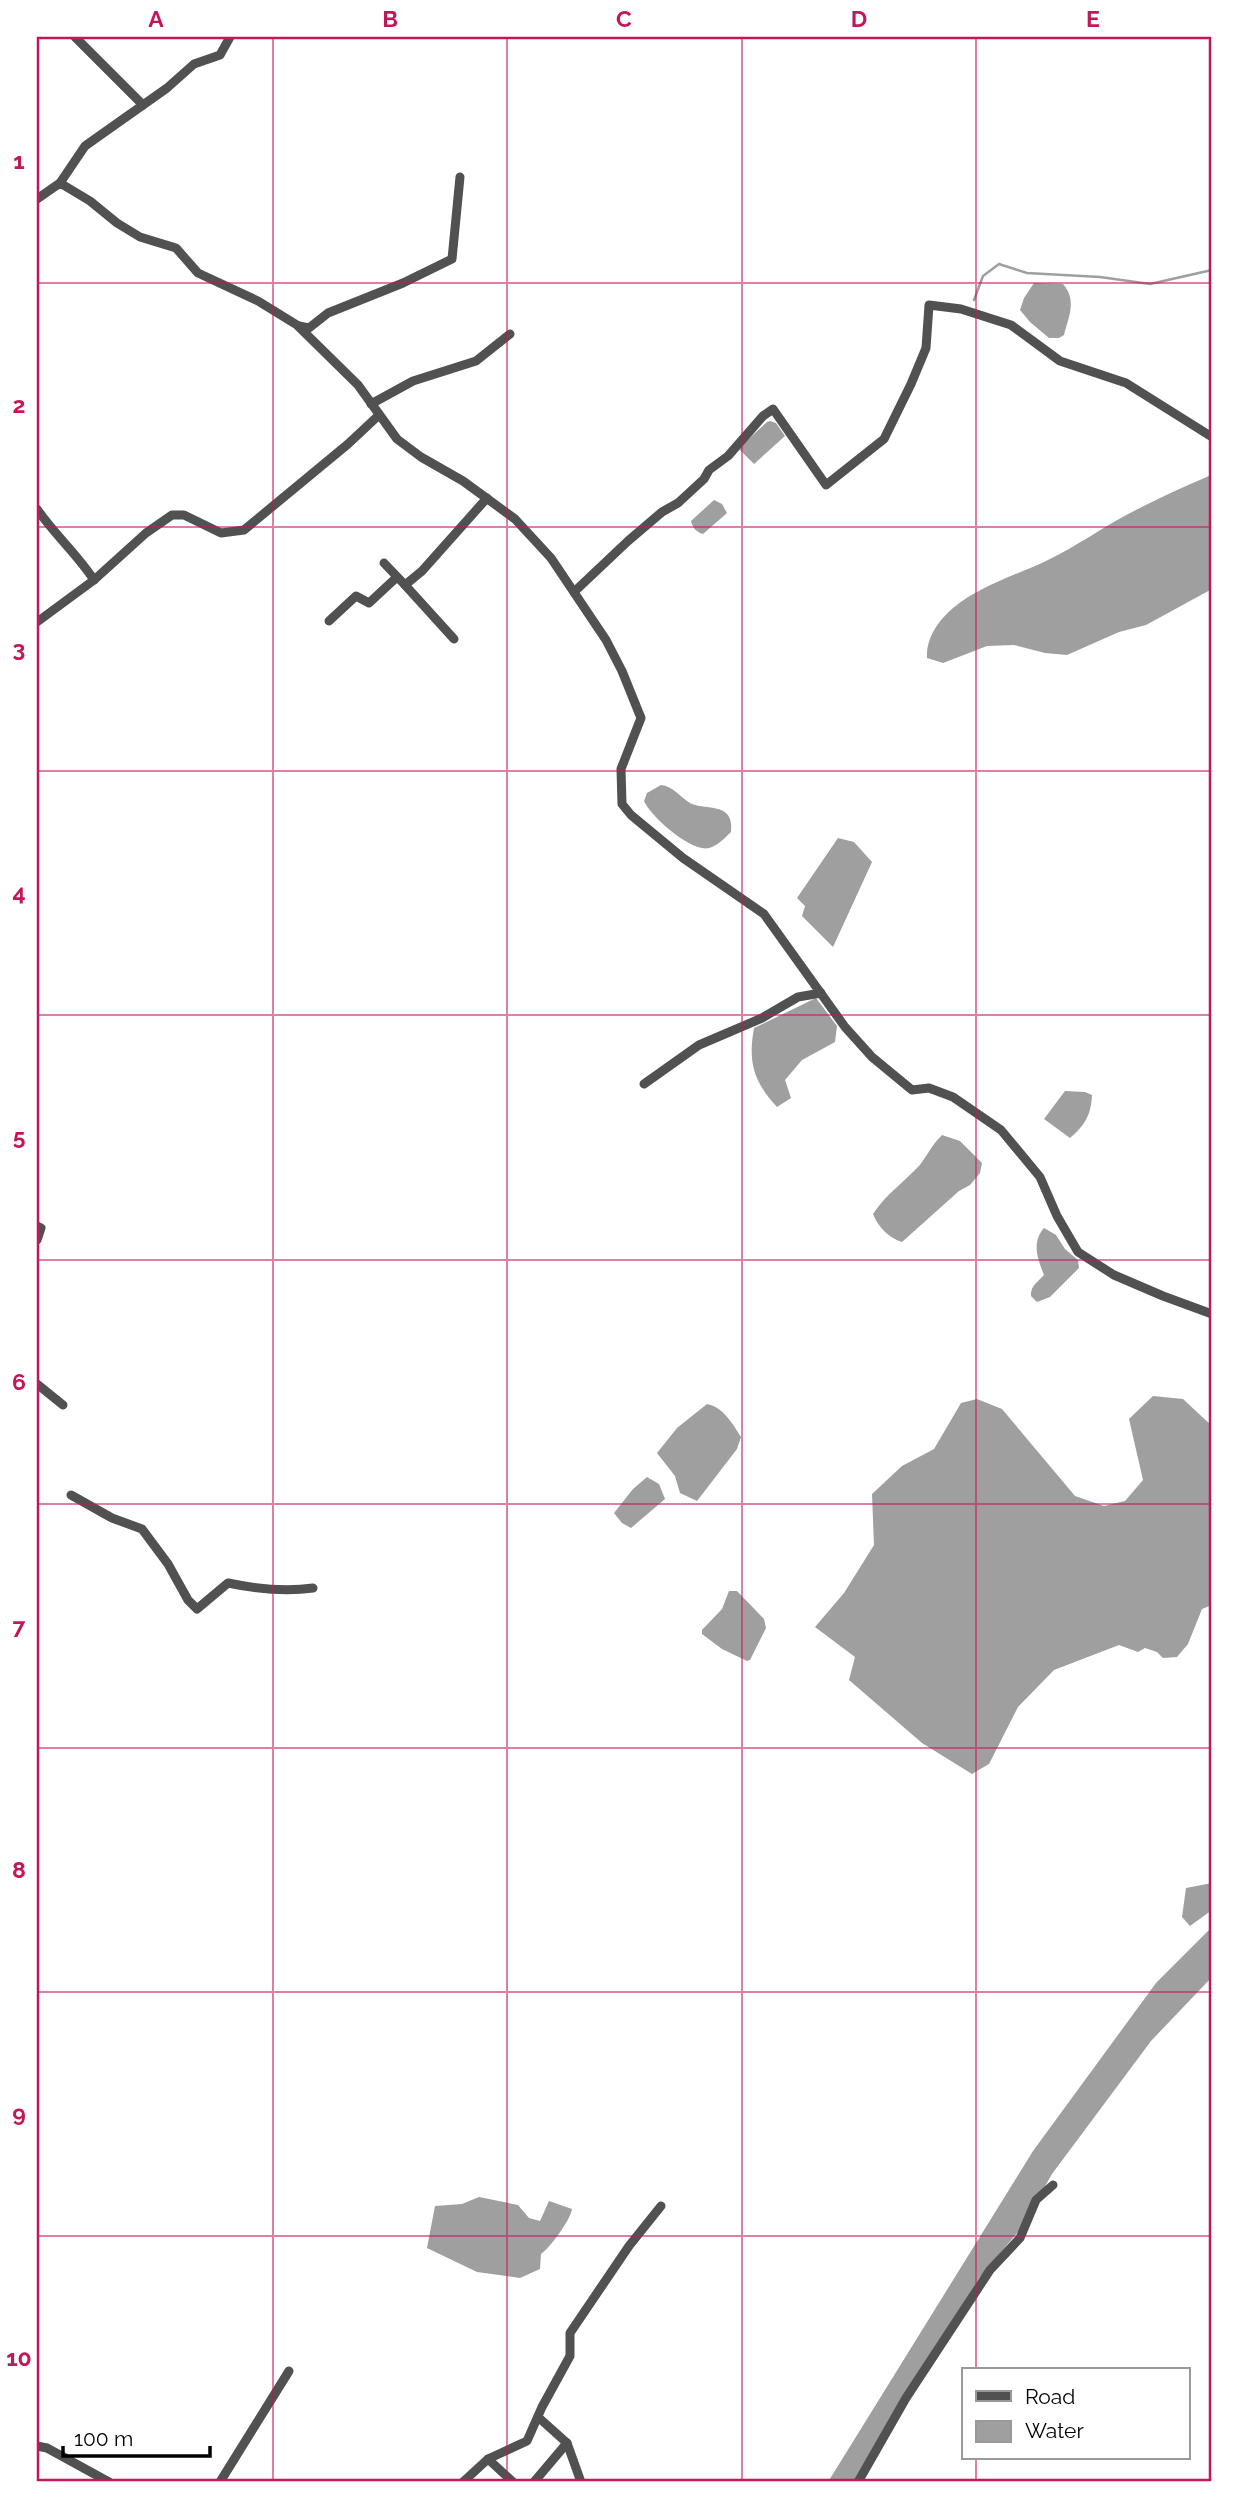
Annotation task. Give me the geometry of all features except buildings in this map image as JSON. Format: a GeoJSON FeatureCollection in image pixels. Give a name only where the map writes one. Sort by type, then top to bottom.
{"type":"FeatureCollection","features":[{"type":"Feature","properties":{"kind":"street"},"geometry":{"type":"LineString","coordinates":[[75,37],[143,105]]}},
{"type":"Feature","properties":{"kind":"street"},"geometry":{"type":"LineString","coordinates":[[37,199],[60,183],[85,146],[167,89],[194,64],[220,55],[230,37]]}},
{"type":"Feature","properties":{"kind":"street"},"geometry":{"type":"LineString","coordinates":[[297,325],[309,328],[328,313],[403,283],[452,259],[460,177]]}},
{"type":"Feature","properties":{"kind":"street"},"geometry":{"type":"LineString","coordinates":[[60,183],[140,237],[176,248],[198,273],[258,301],[297,325],[358,385],[397,439],[514,519],[551,558],[606,640],[641,718],[621,769],[622,804],[631,815],[683,858],[764,914],[845,1027],[872,1057],[912,1090],[929,1088],[953,1097],[1001,1130],[1040,1177],[1057,1216],[1078,1252],[1114,1275],[1212,1314]]}},
{"type":"Feature","properties":{"kind":"street"},"geometry":{"type":"LineString","coordinates":[[574,592],[636,534],[662,512],[678,503],[773,409],[826,485],[884,439],[926,348],[929,305],[961,309],[1011,325],[1060,360],[1126,383],[1212,437]]}},
{"type":"Feature","properties":{"kind":"street"},"geometry":{"type":"LineString","coordinates":[[371,404],[413,381],[476,361],[509,334]]}},
{"type":"Feature","properties":{"kind":"street"},"geometry":{"type":"LineString","coordinates":[[37,622],[94,580],[153,527],[172,515],[184,514],[220,533],[244,530],[379,415]]}},
{"type":"Feature","properties":{"kind":"street"},"geometry":{"type":"LineString","coordinates":[[405,585],[422,571],[487,498]]}},
{"type":"Feature","properties":{"kind":"street"},"geometry":{"type":"LineString","coordinates":[[37,509],[94,580]]}},
{"type":"Feature","properties":{"kind":"street"},"geometry":{"type":"LineString","coordinates":[[384,563],[454,639]]}},
{"type":"Feature","properties":{"kind":"street"},"geometry":{"type":"LineString","coordinates":[[329,621],[356,596],[369,603],[397,577]]}},
{"type":"Feature","properties":{"kind":"street"},"geometry":{"type":"LineString","coordinates":[[644,1084],[699,1045],[762,1017],[798,997],[821,993]]}},
{"type":"Feature","properties":{"kind":"street"},"geometry":{"type":"LineString","coordinates":[[37,1226],[41,1228],[37,1240]]}},
{"type":"Feature","properties":{"kind":"street"},"geometry":{"type":"LineString","coordinates":[[37,1384],[63,1405]]}},
{"type":"Feature","properties":{"kind":"street"},"geometry":{"type":"LineString","coordinates":[[71,1495],[113,1518],[142,1529],[168,1564],[188,1600],[197,1609],[228,1583],[297,1591],[313,1588]]}},
{"type":"Feature","properties":{"kind":"street"},"geometry":{"type":"LineString","coordinates":[[858,2482],[906,2398],[990,2270],[1020,2238],[1036,2200],[1053,2185]]}},
{"type":"Feature","properties":{"kind":"street"},"geometry":{"type":"LineString","coordinates":[[463,2482],[488,2459],[527,2441],[570,2356],[569,2333],[622,2255],[661,2206]]}},
{"type":"Feature","properties":{"kind":"street"},"geometry":{"type":"LineString","coordinates":[[220,2482],[289,2371]]}},
{"type":"Feature","properties":{"kind":"street"},"geometry":{"type":"LineString","coordinates":[[538,2417],[567,2443],[581,2482]]}},
{"type":"Feature","properties":{"kind":"street"},"geometry":{"type":"LineString","coordinates":[[534,2482],[567,2443]]}},
{"type":"Feature","properties":{"kind":"street"},"geometry":{"type":"LineString","coordinates":[[37,2446],[47,2448],[109,2482]]}},
{"type":"Feature","properties":{"kind":"street"},"geometry":{"type":"LineString","coordinates":[[488,2459],[513,2482]]}},
{"type":"Feature","properties":{"kind":"water"},"geometry":{"type":"Polygon","coordinates":[[[1034,283],[1063,284],[1070,296],[1070,315],[1064,335],[1059,338],[1049,338],[1020,310],[1034,283]]]}},
{"type":"Feature","properties":{"kind":"water"},"geometry":{"type":"Polygon","coordinates":[[[770,421],[776,423],[785,436],[754,464],[740,450],[741,446],[770,421]]]}},
{"type":"Feature","properties":{"kind":"water"},"geometry":{"type":"Polygon","coordinates":[[[1212,477],[1212,589],[1146,625],[1119,632],[1067,655],[1045,653],[1014,645],[987,646],[943,663],[927,658],[934,630],[948,613],[964,600],[1059,555],[1141,507],[1212,477]]]}},
{"type":"Feature","properties":{"kind":"water"},"geometry":{"type":"Polygon","coordinates":[[[714,500],[722,504],[727,513],[703,534],[695,529],[691,521],[714,500]]]}},
{"type":"Feature","properties":{"kind":"water"},"geometry":{"type":"Polygon","coordinates":[[[661,785],[690,803],[724,811],[731,822],[731,832],[718,844],[702,848],[672,832],[644,801],[647,793],[661,785]]]}},
{"type":"Feature","properties":{"kind":"water"},"geometry":{"type":"Polygon","coordinates":[[[838,838],[854,842],[872,862],[833,947],[802,916],[805,906],[797,898],[838,838]]]}},
{"type":"Feature","properties":{"kind":"water"},"geometry":{"type":"Polygon","coordinates":[[[816,998],[837,1026],[835,1042],[802,1060],[785,1080],[791,1098],[777,1107],[762,1088],[754,1070],[754,1028],[816,998]]]}},
{"type":"Feature","properties":{"kind":"water"},"geometry":{"type":"Polygon","coordinates":[[[1065,1091],[1092,1095],[1086,1119],[1070,1138],[1044,1119],[1065,1091]]]}},
{"type":"Feature","properties":{"kind":"water"},"geometry":{"type":"Polygon","coordinates":[[[942,1135],[960,1141],[982,1163],[980,1173],[970,1185],[959,1191],[902,1242],[897,1240],[884,1231],[873,1214],[919,1166],[942,1135]]]}},
{"type":"Feature","properties":{"kind":"water"},"geometry":{"type":"Polygon","coordinates":[[[1044,1228],[1056,1235],[1065,1249],[1078,1260],[1079,1268],[1050,1297],[1037,1302],[1031,1293],[1044,1275],[1037,1245],[1044,1228]]]}},
{"type":"Feature","properties":{"kind":"water"},"geometry":{"type":"Polygon","coordinates":[[[1153,1396],[1183,1399],[1212,1426],[1212,1605],[1202,1609],[1188,1644],[1177,1657],[1163,1658],[1157,1652],[1145,1648],[1138,1652],[1119,1645],[1054,1670],[1018,1707],[989,1764],[972,1774],[922,1743],[849,1680],[855,1657],[815,1627],[844,1593],[874,1545],[872,1494],[902,1466],[934,1449],[961,1403],[977,1399],[1002,1409],[1075,1496],[1104,1506],[1125,1501],[1143,1480],[1129,1419],[1153,1396]]]}},
{"type":"Feature","properties":{"kind":"water"},"geometry":{"type":"Polygon","coordinates":[[[707,1404],[723,1412],[741,1437],[737,1449],[697,1501],[680,1493],[675,1476],[657,1453],[677,1428],[707,1404]]]}},
{"type":"Feature","properties":{"kind":"water"},"geometry":{"type":"Polygon","coordinates":[[[647,1477],[659,1484],[665,1499],[631,1528],[622,1523],[614,1513],[633,1489],[647,1477]]]}},
{"type":"Feature","properties":{"kind":"water"},"geometry":{"type":"Polygon","coordinates":[[[729,1591],[737,1591],[764,1619],[766,1628],[750,1660],[747,1661],[722,1649],[702,1634],[702,1630],[722,1609],[729,1591]]]}},
{"type":"Feature","properties":{"kind":"water"},"geometry":{"type":"Polygon","coordinates":[[[1212,1883],[1212,1910],[1190,1926],[1182,1917],[1186,1888],[1212,1883]]]}},
{"type":"Feature","properties":{"kind":"water"},"geometry":{"type":"Polygon","coordinates":[[[1212,1927],[1212,1977],[1151,2041],[1052,2174],[1022,2227],[979,2278],[857,2482],[828,2482],[1033,2151],[1156,1983],[1212,1927]]]}},
{"type":"Feature","properties":{"kind":"water"},"geometry":{"type":"Polygon","coordinates":[[[479,2197],[518,2205],[529,2218],[540,2221],[549,2201],[572,2209],[560,2233],[541,2254],[540,2269],[520,2278],[477,2272],[427,2248],[435,2206],[462,2204],[479,2197]]]}},
{"type":"Feature","properties":{"kind":"waterway"},"geometry":{"type":"LineString","coordinates":[[974,300],[983,276],[999,264],[1027,273],[1100,277],[1150,284],[1212,270]]}}]}
